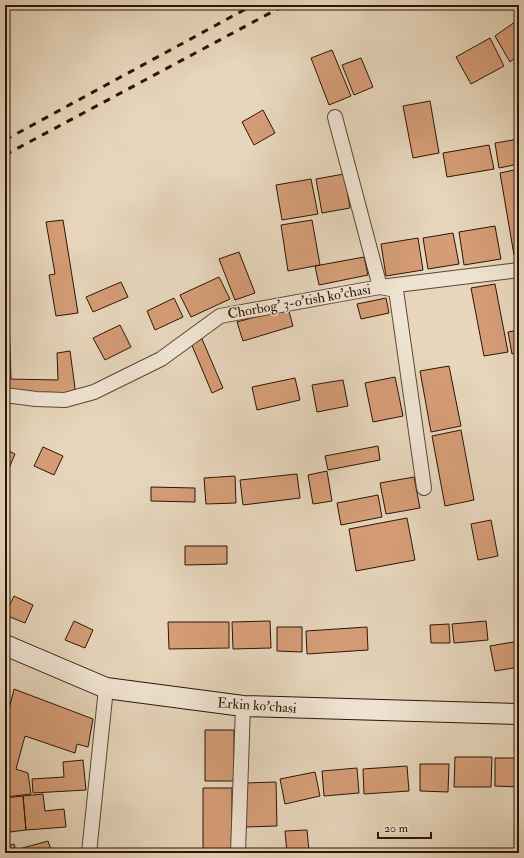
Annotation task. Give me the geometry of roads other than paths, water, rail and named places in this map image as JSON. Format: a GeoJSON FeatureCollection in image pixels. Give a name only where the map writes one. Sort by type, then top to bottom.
{"type":"FeatureCollection","features":[{"type":"Feature","properties":{"kind":"main road","name":"Erkin ko'chasi"},"geometry":{"type":"LineString","coordinates":[[5,645],[106,688],[243,706],[519,714]]}},
{"type":"Feature","properties":{"kind":"street"},"geometry":{"type":"LineString","coordinates":[[335,117],[380,287],[396,290],[424,488]]}},
{"type":"Feature","properties":{"kind":"street","name":"Chorbog' 3-o'tish ko'chasi"},"geometry":{"type":"LineString","coordinates":[[5,395],[36,399],[65,400],[94,392],[161,358],[220,316],[380,287],[519,270]]}},
{"type":"Feature","properties":{"kind":"street"},"geometry":{"type":"LineString","coordinates":[[89,853],[106,688]]}},
{"type":"Feature","properties":{"kind":"street"},"geometry":{"type":"LineString","coordinates":[[238,853],[243,706]]}},
{"type":"Feature","properties":{"kind":"railway"},"geometry":{"type":"LineString","coordinates":[[5,140],[253,5]]}},
{"type":"Feature","properties":{"kind":"railway"},"geometry":{"type":"LineString","coordinates":[[5,155],[285,5]]}}]}
